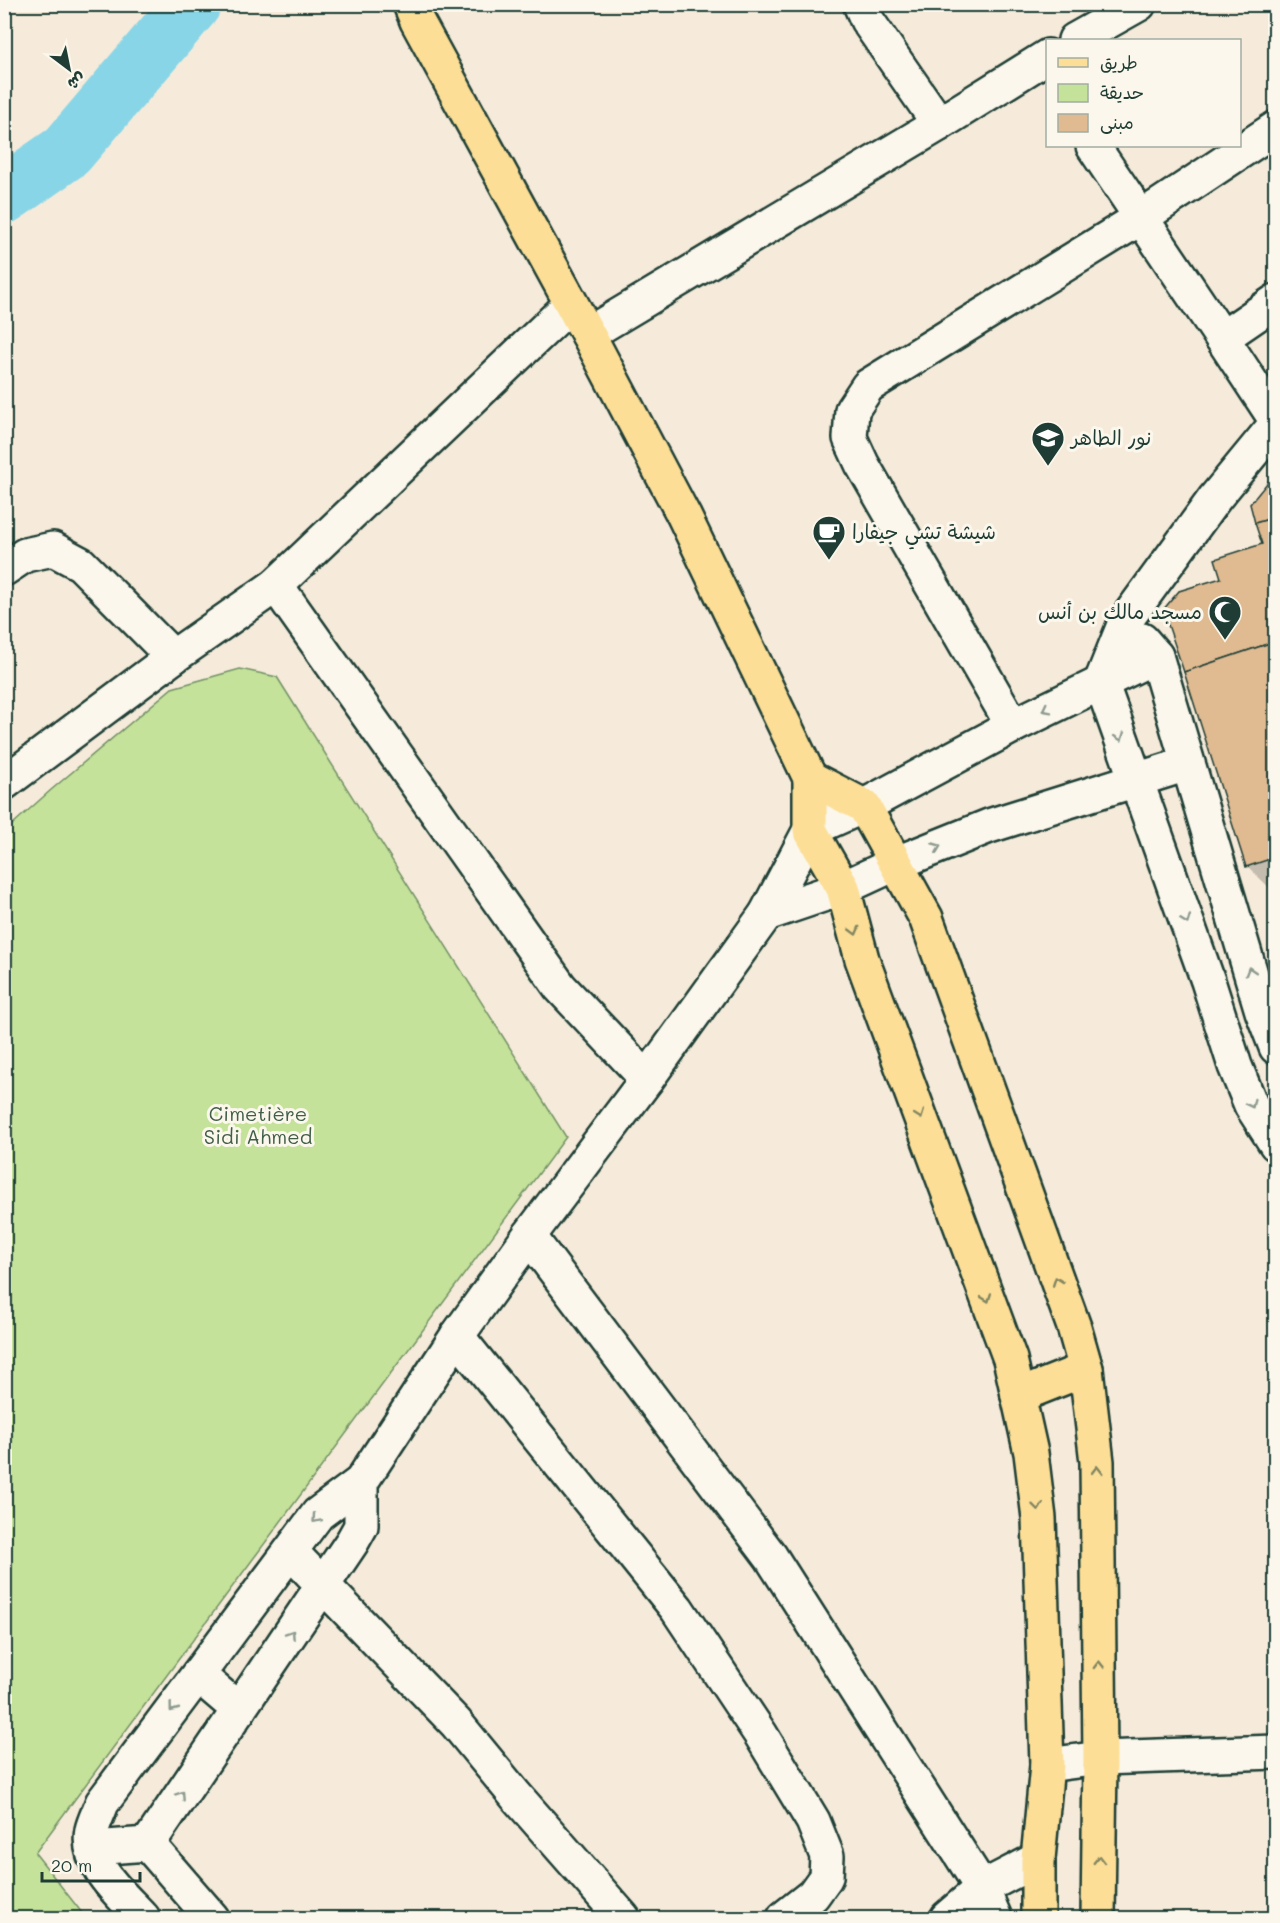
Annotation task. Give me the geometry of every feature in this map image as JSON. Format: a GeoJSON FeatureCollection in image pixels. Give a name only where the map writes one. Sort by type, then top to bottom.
{"type":"FeatureCollection","features":[{"type":"Feature","properties":{"kind":"main road"},"geometry":{"type":"LineString","coordinates":[[413,13],[588,334],[684,516],[810,778],[810,830],[843,888],[862,959],[1010,1359],[1031,1453],[1039,1518],[1047,1765],[1038,1859],[1038,1918]]}},
{"type":"Feature","properties":{"kind":"main road"},"geometry":{"type":"LineString","coordinates":[[810,778],[864,806],[926,918],[1074,1328],[1086,1369],[1097,1462],[1100,1758],[1098,1918]]}},
{"type":"Feature","properties":{"kind":"main road"},"geometry":{"type":"LineString","coordinates":[[1018,1396],[1086,1369]]}},
{"type":"Feature","properties":{"kind":"street"},"geometry":{"type":"LineString","coordinates":[[860,4],[867,20],[939,124]]}},
{"type":"Feature","properties":{"kind":"street"},"geometry":{"type":"LineString","coordinates":[[1077,39],[1139,4]]}},
{"type":"Feature","properties":{"kind":"street"},"geometry":{"type":"LineString","coordinates":[[588,334],[939,124],[1044,66]]}},
{"type":"Feature","properties":{"kind":"street"},"geometry":{"type":"LineString","coordinates":[[1013,726],[862,464],[850,438],[852,410],[868,386],[1142,217],[1275,128]]}},
{"type":"Feature","properties":{"kind":"street"},"geometry":{"type":"LineString","coordinates":[[1094,147],[1222,338],[1275,422],[1215,498],[1126,620],[1101,681],[1208,981],[1235,1065],[1251,1105],[1275,1144]]}},
{"type":"Feature","properties":{"kind":"street"},"geometry":{"type":"LineString","coordinates":[[1222,338],[1275,301]]}},
{"type":"Feature","properties":{"kind":"street"},"geometry":{"type":"LineString","coordinates":[[4,783],[173,657],[276,585],[571,304]]}},
{"type":"Feature","properties":{"kind":"street"},"geometry":{"type":"LineString","coordinates":[[4,569],[25,555],[53,549],[81,564],[173,657]]}},
{"type":"Feature","properties":{"kind":"street"},"geometry":{"type":"LineString","coordinates":[[276,585],[560,987],[647,1079]]}},
{"type":"Feature","properties":{"kind":"street"},"geometry":{"type":"LineString","coordinates":[[1126,620],[1156,656],[1262,1011],[1275,1047]]}},
{"type":"Feature","properties":{"kind":"street"},"geometry":{"type":"LineString","coordinates":[[143,1918],[106,1878],[98,1863],[93,1848],[92,1832],[102,1803],[318,1514],[361,1482],[457,1336],[766,914],[810,830],[864,806],[1013,726],[1156,656]]}},
{"type":"Feature","properties":{"kind":"street"},"geometry":{"type":"LineString","coordinates":[[766,914],[843,888],[897,863],[989,826],[1187,764]]}},
{"type":"Feature","properties":{"kind":"street"},"geometry":{"type":"LineString","coordinates":[[529,1236],[771,1557],[982,1888],[995,1918]]}},
{"type":"Feature","properties":{"kind":"street"},"geometry":{"type":"LineString","coordinates":[[457,1336],[677,1609],[761,1735],[813,1821],[828,1856],[826,1877],[813,1895],[784,1918]]}},
{"type":"Feature","properties":{"kind":"street"},"geometry":{"type":"LineString","coordinates":[[148,1844],[323,1587],[361,1526],[361,1482]]}},
{"type":"Feature","properties":{"kind":"street"},"geometry":{"type":"LineString","coordinates":[[291,1552],[456,1723],[516,1796],[623,1918]]}},
{"type":"Feature","properties":{"kind":"street"},"geometry":{"type":"LineString","coordinates":[[198,1675],[239,1710]]}},
{"type":"Feature","properties":{"kind":"street"},"geometry":{"type":"LineString","coordinates":[[1047,1765],[1100,1758],[1275,1752]]}},
{"type":"Feature","properties":{"kind":"street"},"geometry":{"type":"LineString","coordinates":[[93,1848],[148,1844]]}},
{"type":"Feature","properties":{"kind":"street"},"geometry":{"type":"LineString","coordinates":[[148,1844],[212,1918]]}},
{"type":"Feature","properties":{"kind":"street"},"geometry":{"type":"LineString","coordinates":[[947,1918],[982,1888],[1038,1859]]}},
{"type":"Feature","properties":{"kind":"green space","name":"Cimetière Sidi Ahmed"},"geometry":{"type":"Polygon","coordinates":[[[240,669],[277,677],[566,1137],[35,1853],[86,1918],[5,1918],[5,831],[172,688],[240,669]]]}},
{"type":"Feature","properties":{"kind":"building"},"geometry":{"type":"Polygon","coordinates":[[[1276,472],[1276,517],[1255,523],[1250,504],[1276,472]]]}},
{"type":"Feature","properties":{"kind":"building"},"geometry":{"type":"Polygon","coordinates":[[[1276,517],[1276,641],[1184,672],[1163,610],[1179,591],[1221,578],[1215,559],[1262,544],[1255,523],[1276,517]]]}},
{"type":"Feature","properties":{"kind":"building"},"geometry":{"type":"Polygon","coordinates":[[[1276,641],[1276,857],[1246,867],[1184,672],[1276,641]]]}},
{"type":"Feature","properties":{"kind":"waterway"},"geometry":{"type":"LineString","coordinates":[[4,195],[67,151],[192,4]]}},
{"type":"Feature","properties":{"kind":"place","name":"نور الطاهر"},"geometry":{"type":"Point","coordinates":[1048,467]}},
{"type":"Feature","properties":{"kind":"place","name":"شيشة تشي جيفارا"},"geometry":{"type":"Point","coordinates":[829,561]}},
{"type":"Feature","properties":{"kind":"place","name":"مسجد مالك بن أنس"},"geometry":{"type":"Point","coordinates":[1225,641]}}]}
